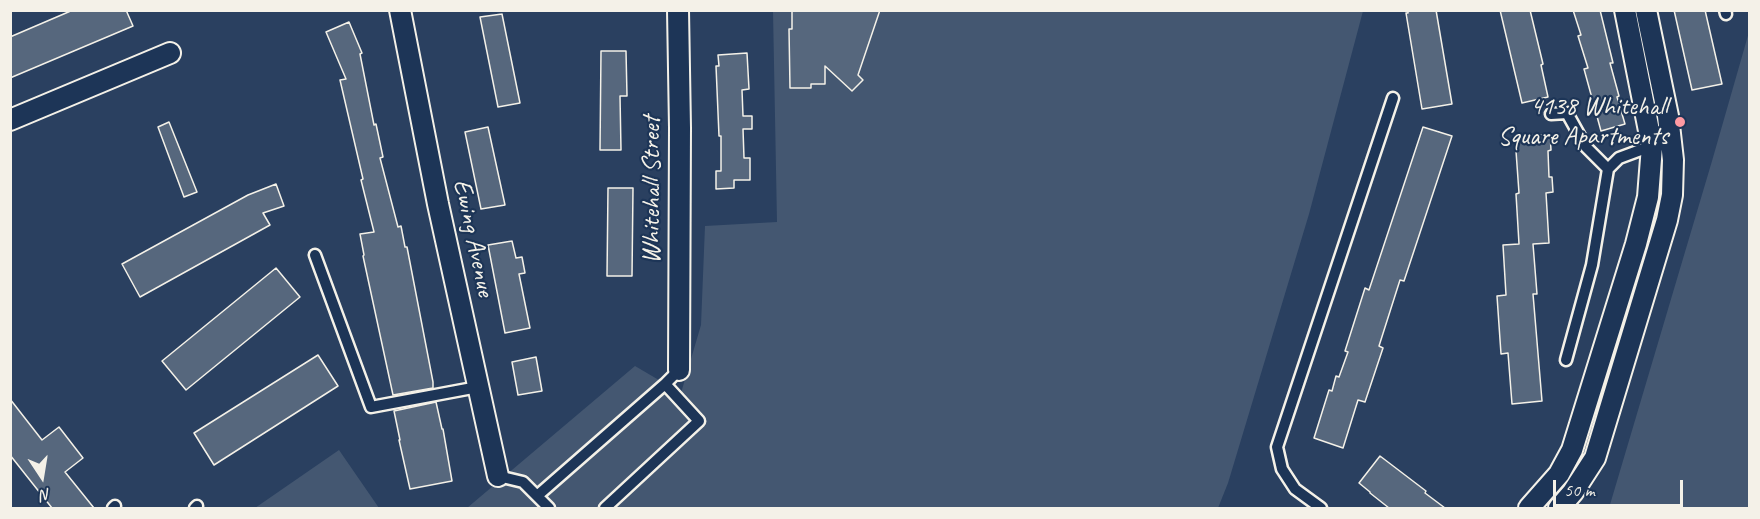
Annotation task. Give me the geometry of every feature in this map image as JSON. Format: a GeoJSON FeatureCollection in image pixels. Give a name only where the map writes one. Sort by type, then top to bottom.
{"type":"FeatureCollection","features":[{"type":"Feature","properties":{"kind":"street","name":"Ewing Avenue"},"geometry":{"type":"LineString","coordinates":[[400,10],[438,204],[498,476]]}},
{"type":"Feature","properties":{"kind":"street","name":"Whitehall Street"},"geometry":{"type":"LineString","coordinates":[[678,10],[679,370]]}},
{"type":"Feature","properties":{"kind":"street"},"geometry":{"type":"LineString","coordinates":[[1529,508],[1559,474],[1572,450],[1636,244],[1648,197],[1652,146],[1624,10]]}},
{"type":"Feature","properties":{"kind":"street"},"geometry":{"type":"LineString","coordinates":[[1559,508],[1586,474],[1595,458],[1667,220],[1672,195],[1672,141],[1646,10]]}},
{"type":"Feature","properties":{"kind":"street"},"geometry":{"type":"LineString","coordinates":[[12,120],[170,53]]}},
{"type":"Feature","properties":{"kind":"lane"},"geometry":{"type":"LineString","coordinates":[[1322,508],[1295,489],[1282,470],[1277,447],[1393,98]]}},
{"type":"Feature","properties":{"kind":"lane"},"geometry":{"type":"LineString","coordinates":[[1551,114],[1567,113],[1586,147],[1608,169]]}},
{"type":"Feature","properties":{"kind":"lane"},"geometry":{"type":"LineString","coordinates":[[1566,360],[1592,265],[1608,169],[1619,158],[1672,141]]}},
{"type":"Feature","properties":{"kind":"lane"},"geometry":{"type":"LineString","coordinates":[[315,255],[371,407],[478,387]]}},
{"type":"Feature","properties":{"kind":"lane"},"geometry":{"type":"LineString","coordinates":[[537,496],[679,370]]}},
{"type":"Feature","properties":{"kind":"lane"},"geometry":{"type":"LineString","coordinates":[[605,508],[699,421],[665,384]]}},
{"type":"Feature","properties":{"kind":"lane"},"geometry":{"type":"LineString","coordinates":[[498,476],[524,482],[549,508]]}},
{"type":"Feature","properties":{"kind":"shaded area"},"geometry":{"type":"Polygon","coordinates":[[[773,11],[1363,11],[1309,214],[1228,483],[1218,508],[467,508],[635,366],[681,393],[701,325],[705,226],[777,222],[773,11]]]}},
{"type":"Feature","properties":{"kind":"shaded area"},"geometry":{"type":"Polygon","coordinates":[[[1749,32],[1749,508],[1609,508],[1712,161],[1749,32]]]}},
{"type":"Feature","properties":{"kind":"shaded area"},"geometry":{"type":"Polygon","coordinates":[[[339,450],[379,508],[255,508],[339,450]]]}},
{"type":"Feature","properties":{"kind":"building"},"geometry":{"type":"Polygon","coordinates":[[[73,10],[126,10],[133,26],[10,78],[10,37],[73,10]]]}},
{"type":"Feature","properties":{"kind":"building"},"geometry":{"type":"Polygon","coordinates":[[[792,10],[880,10],[858,75],[863,80],[852,91],[825,66],[825,84],[811,84],[811,88],[790,88],[789,29],[792,29],[792,10]]]}},
{"type":"Feature","properties":{"kind":"building"},"geometry":{"type":"Polygon","coordinates":[[[1408,10],[1436,10],[1452,104],[1422,109],[1406,13],[1408,10]]]}},
{"type":"Feature","properties":{"kind":"building"},"geometry":{"type":"Polygon","coordinates":[[[1500,10],[1530,10],[1548,97],[1522,103],[1500,10]]]}},
{"type":"Feature","properties":{"kind":"building"},"geometry":{"type":"Polygon","coordinates":[[[1573,10],[1600,10],[1613,63],[1610,63],[1619,96],[1617,97],[1625,124],[1601,131],[1584,69],[1588,68],[1573,10]]]}},
{"type":"Feature","properties":{"kind":"building"},"geometry":{"type":"Polygon","coordinates":[[[1674,10],[1705,10],[1722,84],[1692,90],[1674,10]]]}},
{"type":"Feature","properties":{"kind":"building"},"geometry":{"type":"Polygon","coordinates":[[[502,14],[520,103],[498,107],[480,17],[502,14]]]}},
{"type":"Feature","properties":{"kind":"building"},"geometry":{"type":"Polygon","coordinates":[[[349,22],[362,53],[360,54],[374,125],[376,124],[383,157],[380,158],[398,227],[401,226],[405,247],[407,247],[433,382],[433,388],[393,395],[363,256],[360,234],[374,232],[340,80],[346,79],[326,32],[349,22]]]}},
{"type":"Feature","properties":{"kind":"building"},"geometry":{"type":"Polygon","coordinates":[[[601,51],[626,51],[627,96],[620,96],[621,150],[600,150],[601,51]]]}},
{"type":"Feature","properties":{"kind":"building"},"geometry":{"type":"Polygon","coordinates":[[[747,53],[749,89],[742,90],[743,116],[752,116],[752,129],[743,129],[744,158],[750,158],[750,180],[734,180],[734,188],[716,189],[716,171],[721,171],[716,66],[719,66],[718,55],[747,53]]]}},
{"type":"Feature","properties":{"kind":"building"},"geometry":{"type":"Polygon","coordinates":[[[169,122],[197,192],[184,197],[158,127],[169,122]]]}},
{"type":"Feature","properties":{"kind":"building"},"geometry":{"type":"Polygon","coordinates":[[[488,127],[505,205],[481,209],[465,132],[488,127]]]}},
{"type":"Feature","properties":{"kind":"building"},"geometry":{"type":"Polygon","coordinates":[[[1423,127],[1452,136],[1404,281],[1400,280],[1379,346],[1383,348],[1365,402],[1358,400],[1343,448],[1314,438],[1329,390],[1332,391],[1336,376],[1339,377],[1348,352],[1345,351],[1365,288],[1369,290],[1423,127]]]}},
{"type":"Feature","properties":{"kind":"building"},"geometry":{"type":"Polygon","coordinates":[[[1550,134],[1549,177],[1552,177],[1553,192],[1546,193],[1549,243],[1533,244],[1537,294],[1533,294],[1542,401],[1512,404],[1508,353],[1501,354],[1497,296],[1506,295],[1503,245],[1519,244],[1516,194],[1519,193],[1515,137],[1550,134]]]}},
{"type":"Feature","properties":{"kind":"building"},"geometry":{"type":"Polygon","coordinates":[[[276,184],[284,206],[263,213],[270,225],[140,297],[122,264],[248,195],[276,184]]]}},
{"type":"Feature","properties":{"kind":"building"},"geometry":{"type":"Polygon","coordinates":[[[608,188],[633,188],[632,276],[607,276],[608,188]]]}},
{"type":"Feature","properties":{"kind":"building"},"geometry":{"type":"Polygon","coordinates":[[[512,241],[516,258],[522,257],[525,273],[519,274],[530,328],[505,333],[488,245],[512,241]]]}},
{"type":"Feature","properties":{"kind":"building"},"geometry":{"type":"Polygon","coordinates":[[[276,268],[300,297],[186,390],[162,361],[276,268]]]}},
{"type":"Feature","properties":{"kind":"building"},"geometry":{"type":"Polygon","coordinates":[[[318,355],[338,386],[214,465],[194,433],[318,355]]]}},
{"type":"Feature","properties":{"kind":"building"},"geometry":{"type":"Polygon","coordinates":[[[536,357],[542,391],[518,395],[512,362],[536,357]]]}},
{"type":"Feature","properties":{"kind":"building"},"geometry":{"type":"Polygon","coordinates":[[[10,399],[42,440],[59,427],[83,458],[65,472],[94,508],[52,508],[10,455],[10,399]]]}},
{"type":"Feature","properties":{"kind":"building"},"geometry":{"type":"Polygon","coordinates":[[[436,402],[452,481],[410,489],[394,411],[436,402]]]}},
{"type":"Feature","properties":{"kind":"building"},"geometry":{"type":"Polygon","coordinates":[[[1380,456],[1445,508],[1389,508],[1370,493],[1359,483],[1380,456]]]}},
{"type":"Feature","properties":{"kind":"place","name":"4138 Whitehall Square Apartments"},"geometry":{"type":"Point","coordinates":[1680,122]}}]}
